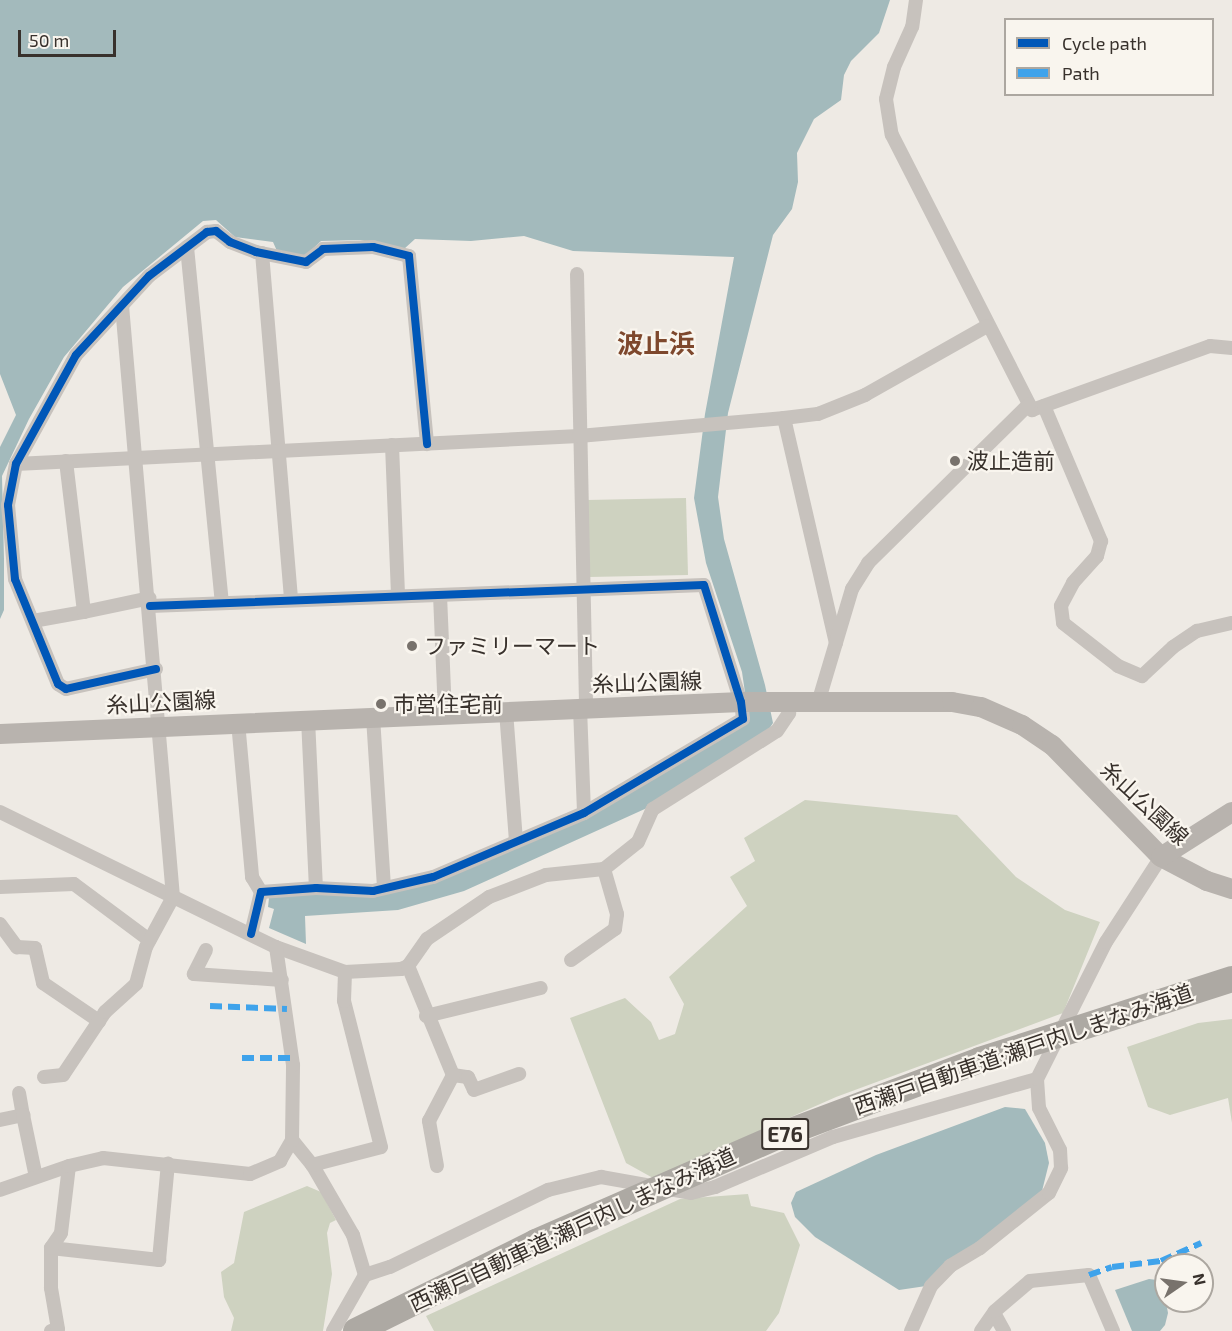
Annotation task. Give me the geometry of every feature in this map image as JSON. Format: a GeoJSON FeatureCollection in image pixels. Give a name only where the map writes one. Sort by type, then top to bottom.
{"type":"FeatureCollection","features":[{"type":"Feature","properties":{"kind":"highway","name":"西瀬戸自動車道;瀬戸内しまなみ海道"},"geometry":{"type":"LineString","coordinates":[[356,1331],[546,1237],[796,1129],[980,1060],[1232,979]]}},
{"type":"Feature","properties":{"kind":"main road","name":"糸山公園線"},"geometry":{"type":"LineString","coordinates":[[0,734],[741,702],[789,704],[952,702],[981,707],[1002,716],[1052,745],[1161,857],[1207,881],[1232,889]]}},
{"type":"Feature","properties":{"kind":"main road"},"geometry":{"type":"LineString","coordinates":[[1161,857],[1232,812]]}},
{"type":"Feature","properties":{"kind":"street"},"geometry":{"type":"LineString","coordinates":[[915,0],[912,27],[894,66],[886,99],[892,135],[987,326],[1032,410],[1210,346],[1232,348]]}},
{"type":"Feature","properties":{"kind":"street"},"geometry":{"type":"LineString","coordinates":[[156,669],[66,689],[58,684],[15,579],[8,505],[16,464],[76,355],[149,276],[207,232],[216,231],[230,242],[262,253],[306,262],[322,249],[373,247],[409,256],[427,444]]}},
{"type":"Feature","properties":{"kind":"street"},"geometry":{"type":"LineString","coordinates":[[187,247],[222,602]]}},
{"type":"Feature","properties":{"kind":"street"},"geometry":{"type":"LineString","coordinates":[[262,253],[291,598]]}},
{"type":"Feature","properties":{"kind":"street"},"geometry":{"type":"LineString","coordinates":[[577,274],[583,591],[584,813]]}},
{"type":"Feature","properties":{"kind":"street"},"geometry":{"type":"LineString","coordinates":[[44,1077],[63,1075],[99,1021],[136,984],[149,940],[173,897],[161,726],[122,306]]}},
{"type":"Feature","properties":{"kind":"street"},"geometry":{"type":"LineString","coordinates":[[16,464],[136,459],[279,449],[579,436],[711,426],[818,414],[865,395],[987,326]]}},
{"type":"Feature","properties":{"kind":"street"},"geometry":{"type":"LineString","coordinates":[[818,703],[852,589],[868,563],[1029,404]]}},
{"type":"Feature","properties":{"kind":"street"},"geometry":{"type":"LineString","coordinates":[[1044,406],[1101,541],[1097,556],[1073,583],[1061,606],[1063,623],[1118,666],[1142,676],[1173,647],[1197,631],[1232,623]]}},
{"type":"Feature","properties":{"kind":"street"},"geometry":{"type":"LineString","coordinates":[[784,418],[836,643]]}},
{"type":"Feature","properties":{"kind":"street"},"geometry":{"type":"LineString","coordinates":[[392,445],[398,596]]}},
{"type":"Feature","properties":{"kind":"street"},"geometry":{"type":"LineString","coordinates":[[66,461],[84,612]]}},
{"type":"Feature","properties":{"kind":"street"},"geometry":{"type":"LineString","coordinates":[[0,579],[15,579]]}},
{"type":"Feature","properties":{"kind":"street"},"geometry":{"type":"LineString","coordinates":[[33,621],[150,602],[222,602],[291,598],[583,591],[704,585],[741,702],[743,719],[584,813],[433,877],[384,888],[316,888],[261,892]]}},
{"type":"Feature","properties":{"kind":"street"},"geometry":{"type":"LineString","coordinates":[[440,595],[445,714]]}},
{"type":"Feature","properties":{"kind":"street"},"geometry":{"type":"LineString","coordinates":[[0,812],[276,947],[345,972],[408,966],[427,939],[489,897],[546,875],[604,869],[638,842],[653,809],[777,731],[789,713],[789,704]]}},
{"type":"Feature","properties":{"kind":"street"},"geometry":{"type":"LineString","coordinates":[[506,711],[516,842]]}},
{"type":"Feature","properties":{"kind":"street"},"geometry":{"type":"LineString","coordinates":[[373,717],[384,888]]}},
{"type":"Feature","properties":{"kind":"street"},"geometry":{"type":"LineString","coordinates":[[308,719],[316,888]]}},
{"type":"Feature","properties":{"kind":"street"},"geometry":{"type":"LineString","coordinates":[[238,722],[252,877],[261,892],[251,934]]}},
{"type":"Feature","properties":{"kind":"street"},"geometry":{"type":"LineString","coordinates":[[911,1331],[931,1286],[950,1266],[980,1248],[1049,1193],[1061,1168],[1060,1150],[1039,1107],[1037,1079],[1107,942],[1161,857]]}},
{"type":"Feature","properties":{"kind":"street"},"geometry":{"type":"LineString","coordinates":[[571,960],[615,929],[617,915],[604,869]]}},
{"type":"Feature","properties":{"kind":"street"},"geometry":{"type":"LineString","coordinates":[[0,887],[74,884],[149,940]]}},
{"type":"Feature","properties":{"kind":"street"},"geometry":{"type":"LineString","coordinates":[[0,924],[17,947],[36,948],[43,983],[99,1021]]}},
{"type":"Feature","properties":{"kind":"street"},"geometry":{"type":"LineString","coordinates":[[0,1190],[69,1166],[103,1158],[168,1163],[250,1174],[280,1161],[292,1140],[293,1065],[276,947]]}},
{"type":"Feature","properties":{"kind":"street"},"geometry":{"type":"LineString","coordinates":[[206,950],[194,974],[282,980]]}},
{"type":"Feature","properties":{"kind":"street"},"geometry":{"type":"LineString","coordinates":[[408,966],[426,1016],[453,1075]]}},
{"type":"Feature","properties":{"kind":"street"},"geometry":{"type":"LineString","coordinates":[[312,1164],[381,1147],[344,1000],[345,972]]}},
{"type":"Feature","properties":{"kind":"street"},"geometry":{"type":"LineString","coordinates":[[426,1016],[541,988]]}},
{"type":"Feature","properties":{"kind":"street"},"geometry":{"type":"LineString","coordinates":[[453,1075],[468,1077],[474,1090],[519,1074]]}},
{"type":"Feature","properties":{"kind":"street"},"geometry":{"type":"LineString","coordinates":[[437,1166],[429,1121],[453,1075]]}},
{"type":"Feature","properties":{"kind":"street"},"geometry":{"type":"LineString","coordinates":[[333,1331],[365,1275],[571,1183],[601,1177],[691,1192],[715,1187],[833,1137],[1037,1079]]}},
{"type":"Feature","properties":{"kind":"street"},"geometry":{"type":"LineString","coordinates":[[19,1093],[36,1177]]}},
{"type":"Feature","properties":{"kind":"street"},"geometry":{"type":"LineString","coordinates":[[0,1120],[23,1115]]}},
{"type":"Feature","properties":{"kind":"street"},"geometry":{"type":"LineString","coordinates":[[292,1140],[312,1164],[353,1235],[365,1275]]}},
{"type":"Feature","properties":{"kind":"street"},"geometry":{"type":"LineString","coordinates":[[51,1248],[159,1260],[168,1163]]}},
{"type":"Feature","properties":{"kind":"street"},"geometry":{"type":"LineString","coordinates":[[51,1331],[58,1329],[51,1288],[51,1248],[61,1233],[69,1166]]}},
{"type":"Feature","properties":{"kind":"street"},"geometry":{"type":"LineString","coordinates":[[981,1331],[994,1313],[1030,1281],[1089,1275],[1113,1331]]}},
{"type":"Feature","properties":{"kind":"street"},"geometry":{"type":"LineString","coordinates":[[994,1313],[1004,1331]]}},
{"type":"Feature","properties":{"kind":"green space"},"geometry":{"type":"Polygon","coordinates":[[[686,498],[688,575],[589,577],[587,500],[686,498]]]}},
{"type":"Feature","properties":{"kind":"green space"},"geometry":{"type":"Polygon","coordinates":[[[805,800],[957,815],[1016,877],[1065,910],[1100,922],[1063,1013],[836,1097],[653,1178],[626,1163],[570,1018],[625,998],[651,1022],[659,1040],[675,1034],[684,1004],[669,977],[747,906],[730,877],[755,861],[744,838],[805,800]]]}},
{"type":"Feature","properties":{"kind":"green space"},"geometry":{"type":"Polygon","coordinates":[[[1232,1019],[1232,1123],[1228,1098],[1170,1115],[1148,1107],[1127,1047],[1198,1023],[1232,1019]]]}},
{"type":"Feature","properties":{"kind":"green space"},"geometry":{"type":"Polygon","coordinates":[[[307,1186],[321,1192],[336,1220],[330,1223],[327,1233],[332,1274],[323,1331],[231,1331],[234,1318],[224,1297],[221,1272],[234,1263],[244,1212],[307,1186]]]}},
{"type":"Feature","properties":{"kind":"green space"},"geometry":{"type":"Polygon","coordinates":[[[748,1194],[751,1206],[784,1213],[800,1245],[779,1313],[766,1331],[434,1331],[426,1316],[680,1199],[748,1194]]]}},
{"type":"Feature","properties":{"kind":"water"},"geometry":{"type":"Polygon","coordinates":[[[0,0],[890,0],[879,33],[851,61],[844,75],[841,100],[814,119],[797,153],[798,182],[792,209],[773,235],[728,413],[718,497],[724,539],[765,685],[773,723],[769,729],[658,803],[464,891],[398,910],[305,916],[306,944],[269,928],[274,909],[268,907],[269,898],[323,892],[378,893],[597,812],[749,720],[742,672],[706,563],[694,498],[705,414],[734,257],[573,251],[524,236],[471,241],[415,239],[404,249],[360,240],[321,241],[305,256],[277,251],[273,242],[235,237],[216,220],[203,221],[123,287],[64,357],[29,419],[2,476],[4,610],[0,619],[0,447],[16,415],[0,374],[0,0]]]}},
{"type":"Feature","properties":{"kind":"water"},"geometry":{"type":"Polygon","coordinates":[[[1005,1107],[1025,1109],[1045,1143],[1049,1163],[1042,1191],[926,1286],[899,1290],[815,1237],[795,1217],[791,1203],[796,1192],[876,1155],[1005,1107]]]}},
{"type":"Feature","properties":{"kind":"water"},"geometry":{"type":"Polygon","coordinates":[[[1149,1279],[1154,1280],[1154,1313],[1168,1313],[1165,1325],[1160,1331],[1132,1331],[1115,1290],[1149,1279]]]}},
{"type":"Feature","properties":{"kind":"marked path"},"geometry":{"type":"LineString","coordinates":[[210,1006],[287,1009]]}},
{"type":"Feature","properties":{"kind":"marked path"},"geometry":{"type":"LineString","coordinates":[[242,1058],[292,1058]]}},
{"type":"Feature","properties":{"kind":"marked path"},"geometry":{"type":"LineString","coordinates":[[1089,1275],[1112,1267],[1161,1261],[1201,1243]]}},
{"type":"Feature","properties":{"kind":"cycle path"},"geometry":{"type":"LineString","coordinates":[[156,669],[66,689],[58,684],[15,579],[8,505],[16,464],[76,355],[149,276],[207,232],[216,231],[230,242],[256,252],[306,262],[323,249],[373,247],[409,256],[427,444]]}},
{"type":"Feature","properties":{"kind":"cycle path"},"geometry":{"type":"LineString","coordinates":[[150,606],[704,585],[741,702],[743,719],[584,813],[433,877],[373,891],[316,888],[261,892],[251,934]]}},
{"type":"Feature","properties":{"kind":"place","name":"波止造前"},"geometry":{"type":"Point","coordinates":[955,461]}},
{"type":"Feature","properties":{"kind":"place","name":"ファミリーマート"},"geometry":{"type":"Point","coordinates":[412,646]}},
{"type":"Feature","properties":{"kind":"place","name":"市営住宅前"},"geometry":{"type":"Point","coordinates":[381,704]}},
{"type":"Feature","properties":{"kind":"district","name":"波止浜"},"geometry":{"type":"Point","coordinates":[656,343]}}]}
